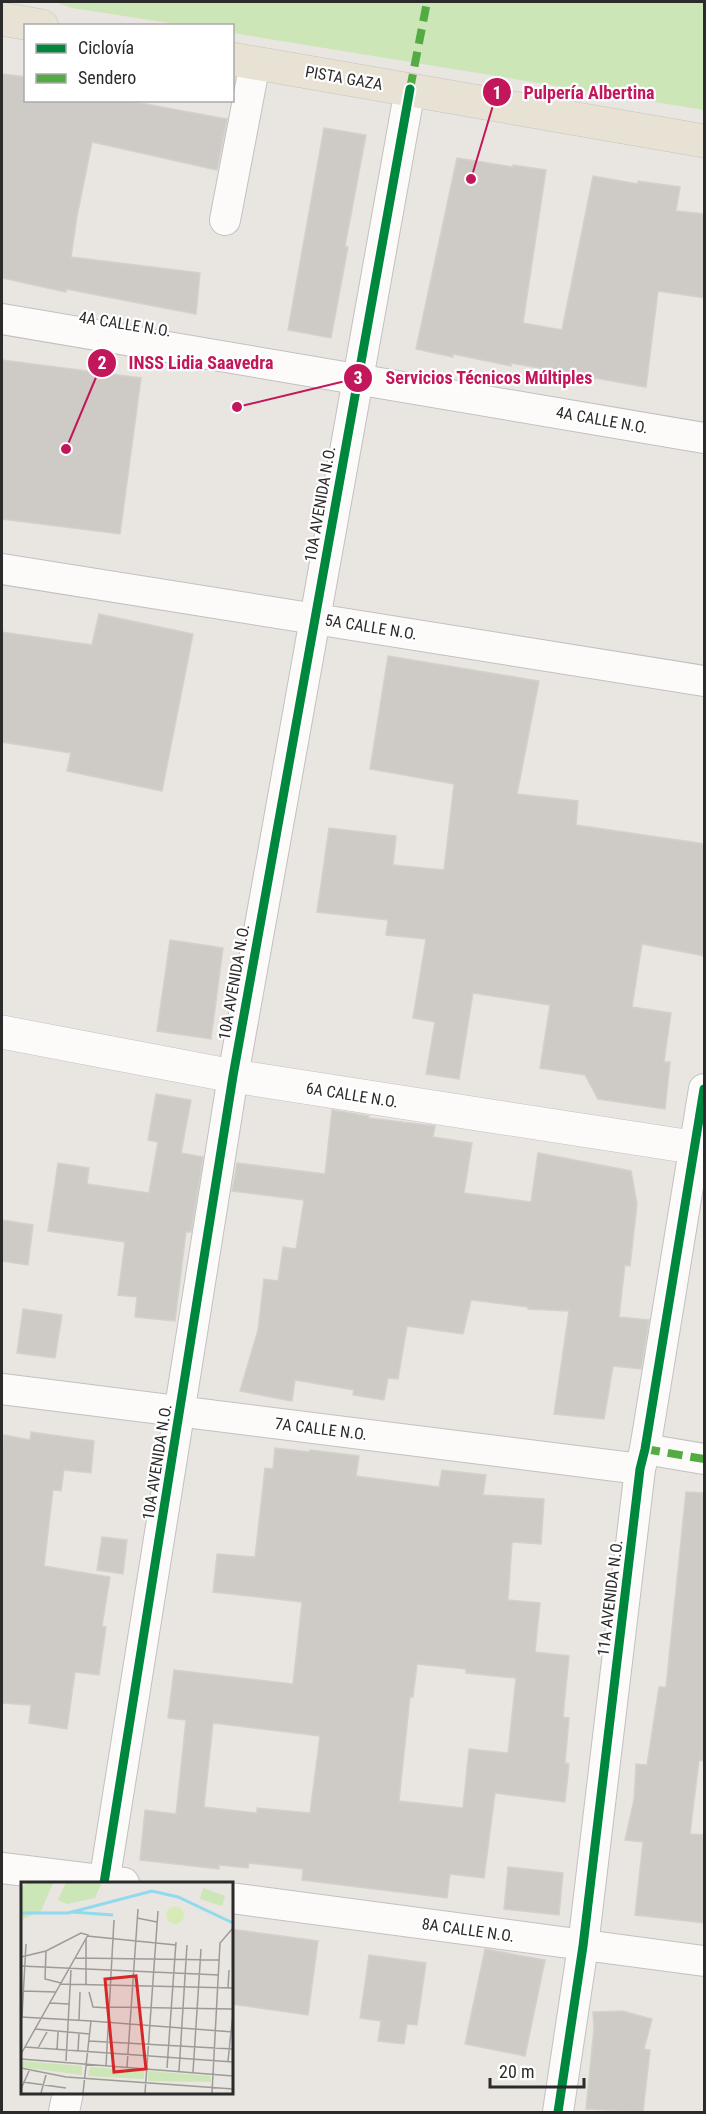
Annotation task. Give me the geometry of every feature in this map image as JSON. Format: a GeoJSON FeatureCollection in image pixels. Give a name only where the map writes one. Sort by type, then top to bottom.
{"type":"FeatureCollection","features":[{"type":"Feature","properties":{"kind":"main road"},"geometry":{"type":"LineString","coordinates":[[2,19],[31,24]]}},
{"type":"Feature","properties":{"kind":"main road","name":"PISTA GAZA"},"geometry":{"type":"LineString","coordinates":[[244,61],[705,141]]}},
{"type":"Feature","properties":{"kind":"street"},"geometry":{"type":"LineString","coordinates":[[225,220],[244,61]]}},
{"type":"Feature","properties":{"kind":"street","name":"10A AVENIDA N.O."},"geometry":{"type":"LineString","coordinates":[[111,1882],[233,1076],[410,89]]}},
{"type":"Feature","properties":{"kind":"street","name":"4A CALLE N.O."},"geometry":{"type":"LineString","coordinates":[[2,319],[705,438]]}},
{"type":"Feature","properties":{"kind":"street","name":"5A CALLE N.O."},"geometry":{"type":"LineString","coordinates":[[2,569],[705,681]]}},
{"type":"Feature","properties":{"kind":"street","name":"6A CALLE N.O."},"geometry":{"type":"LineString","coordinates":[[2,1032],[233,1076],[699,1149]]}},
{"type":"Feature","properties":{"kind":"street","name":"11A AVENIDA N.O."},"geometry":{"type":"LineString","coordinates":[[558,2112],[583,1946],[643,1459],[699,1149],[705,1089]]}},
{"type":"Feature","properties":{"kind":"street","name":"7A CALLE N.O."},"geometry":{"type":"LineString","coordinates":[[2,1389],[181,1411],[643,1459],[705,1459]]}},
{"type":"Feature","properties":{"kind":"street"},"geometry":{"type":"LineString","coordinates":[[2,1868],[111,1882]]}},
{"type":"Feature","properties":{"kind":"street","name":"8A CALLE N.O."},"geometry":{"type":"LineString","coordinates":[[232,1898],[705,1962]]}},
{"type":"Feature","properties":{"kind":"street"},"geometry":{"type":"LineString","coordinates":[[64,2112],[68,2093]]}},
{"type":"Feature","properties":{"kind":"green space"},"geometry":{"type":"Polygon","coordinates":[[[55,2],[704,2],[704,110],[234,33],[234,24],[176,24],[72,8],[55,2]]]}},
{"type":"Feature","properties":{"kind":"building"},"geometry":{"type":"Polygon","coordinates":[[[2,74],[24,77],[24,102],[135,102],[227,119],[217,170],[92,142],[77,216],[71,257],[200,273],[196,314],[66,289],[66,292],[2,278],[2,74]]]}},
{"type":"Feature","properties":{"kind":"building"},"geometry":{"type":"Polygon","coordinates":[[[324,128],[366,135],[345,246],[348,247],[331,338],[288,330],[324,128]]]}},
{"type":"Feature","properties":{"kind":"building"},"geometry":{"type":"Polygon","coordinates":[[[457,158],[546,170],[523,323],[562,330],[593,176],[638,184],[638,181],[680,187],[676,211],[705,214],[705,298],[658,291],[646,387],[511,363],[511,366],[453,354],[453,357],[416,349],[457,158]]]}},
{"type":"Feature","properties":{"kind":"building"},"geometry":{"type":"Polygon","coordinates":[[[2,360],[141,378],[120,534],[2,519],[2,360]]]}},
{"type":"Feature","properties":{"kind":"building"},"geometry":{"type":"Polygon","coordinates":[[[99,614],[193,634],[162,791],[67,771],[71,753],[2,742],[2,632],[92,645],[99,614]]]}},
{"type":"Feature","properties":{"kind":"building"},"geometry":{"type":"Polygon","coordinates":[[[388,656],[539,681],[517,794],[578,801],[576,825],[705,844],[705,956],[642,944],[632,1007],[671,1013],[664,1062],[670,1062],[665,1109],[598,1099],[585,1075],[540,1068],[550,1005],[473,993],[459,1079],[426,1074],[435,1022],[413,1018],[426,939],[386,935],[388,920],[317,912],[329,828],[396,836],[393,865],[444,870],[454,784],[370,769],[388,656]]]}},
{"type":"Feature","properties":{"kind":"building"},"geometry":{"type":"Polygon","coordinates":[[[170,940],[223,948],[211,1039],[157,1031],[170,940]]]}},
{"type":"Feature","properties":{"kind":"building"},"geometry":{"type":"Polygon","coordinates":[[[156,1094],[191,1100],[181,1153],[203,1157],[191,1232],[186,1232],[175,1321],[135,1317],[137,1297],[118,1295],[125,1242],[48,1231],[58,1163],[89,1168],[87,1184],[149,1193],[158,1142],[148,1140],[156,1094]]]}},
{"type":"Feature","properties":{"kind":"building"},"geometry":{"type":"Polygon","coordinates":[[[332,1110],[369,1116],[368,1118],[435,1126],[433,1137],[472,1143],[464,1193],[531,1202],[538,1153],[631,1171],[637,1204],[630,1266],[625,1265],[619,1317],[649,1320],[641,1369],[613,1366],[604,1419],[554,1414],[569,1311],[528,1309],[528,1307],[471,1300],[463,1334],[407,1326],[398,1379],[388,1378],[384,1400],[353,1395],[354,1390],[295,1380],[292,1401],[240,1391],[258,1330],[264,1279],[278,1281],[283,1247],[296,1249],[304,1200],[232,1191],[237,1163],[325,1174],[332,1110]]]}},
{"type":"Feature","properties":{"kind":"building"},"geometry":{"type":"Polygon","coordinates":[[[2,1220],[33,1225],[28,1265],[2,1261],[2,1220]]]}},
{"type":"Feature","properties":{"kind":"building"},"geometry":{"type":"Polygon","coordinates":[[[23,1309],[62,1315],[55,1358],[17,1353],[23,1309]]]}},
{"type":"Feature","properties":{"kind":"building"},"geometry":{"type":"Polygon","coordinates":[[[31,1432],[94,1441],[91,1473],[64,1470],[61,1491],[53,1490],[44,1566],[110,1577],[102,1626],[106,1627],[99,1675],[75,1672],[67,1729],[29,1723],[31,1705],[2,1703],[2,1449],[4,1435],[30,1440],[31,1432]]]}},
{"type":"Feature","properties":{"kind":"building"},"geometry":{"type":"Polygon","coordinates":[[[275,1448],[309,1452],[310,1450],[359,1456],[356,1476],[439,1487],[442,1470],[486,1475],[483,1495],[544,1499],[541,1544],[512,1542],[508,1600],[540,1603],[535,1652],[569,1656],[563,1717],[569,1718],[565,1763],[569,1764],[565,1802],[495,1793],[484,1878],[450,1874],[447,1898],[302,1880],[303,1869],[249,1863],[248,1868],[219,1865],[219,1869],[140,1860],[145,1810],[176,1814],[186,1720],[168,1718],[174,1670],[293,1684],[302,1602],[213,1592],[217,1554],[255,1557],[265,1468],[273,1469],[275,1448]],[[417,1664],[413,1697],[410,1697],[399,1801],[463,1808],[469,1749],[508,1753],[516,1678],[466,1673],[466,1669],[417,1664]],[[213,1723],[204,1807],[257,1813],[257,1808],[310,1813],[320,1736],[213,1723]]]}},
{"type":"Feature","properties":{"kind":"building"},"geometry":{"type":"Polygon","coordinates":[[[686,1492],[705,1493],[705,1761],[699,1760],[690,1834],[705,1835],[705,1923],[635,1915],[643,1842],[625,1840],[634,1800],[636,1764],[647,1765],[659,1687],[666,1687],[686,1492]]]}},
{"type":"Feature","properties":{"kind":"building"},"geometry":{"type":"Polygon","coordinates":[[[102,1537],[127,1540],[123,1574],[97,1570],[102,1537]]]}},
{"type":"Feature","properties":{"kind":"building"},"geometry":{"type":"Polygon","coordinates":[[[508,1867],[563,1873],[559,1915],[504,1909],[508,1867]]]}},
{"type":"Feature","properties":{"kind":"building"},"geometry":{"type":"Polygon","coordinates":[[[232,1929],[318,1941],[308,2015],[232,2004],[232,1929]]]}},
{"type":"Feature","properties":{"kind":"building"},"geometry":{"type":"Polygon","coordinates":[[[485,1949],[545,1960],[525,2056],[465,2044],[485,1949]]]}},
{"type":"Feature","properties":{"kind":"building"},"geometry":{"type":"Polygon","coordinates":[[[369,1955],[426,1963],[417,2025],[407,2024],[404,2044],[378,2041],[381,2021],[360,2018],[369,1955]]]}},
{"type":"Feature","properties":{"kind":"building"},"geometry":{"type":"Polygon","coordinates":[[[622,2011],[652,2019],[644,2049],[650,2050],[643,2112],[586,2109],[594,2028],[593,2012],[622,2011]]]}},
{"type":"Feature","properties":{"kind":"marked path"},"geometry":{"type":"LineString","coordinates":[[410,89],[427,2]]}},
{"type":"Feature","properties":{"kind":"marked path"},"geometry":{"type":"LineString","coordinates":[[645,1449],[704,1459]]}},
{"type":"Feature","properties":{"kind":"cycle path"},"geometry":{"type":"LineString","coordinates":[[104,1882],[233,1076],[410,89]]}},
{"type":"Feature","properties":{"kind":"cycle path"},"geometry":{"type":"LineString","coordinates":[[558,2112],[583,1946],[640,1469],[704,1089]]}},
{"type":"Feature","properties":{"kind":"place","name":"Pulpería Albertina"},"geometry":{"type":"Point","coordinates":[471,179]}},
{"type":"Feature","properties":{"kind":"place","name":"Servicios Técnicos Múltiples"},"geometry":{"type":"Point","coordinates":[237,407]}},
{"type":"Feature","properties":{"kind":"place","name":"INSS Lidia Saavedra"},"geometry":{"type":"Point","coordinates":[66,449]}}]}
